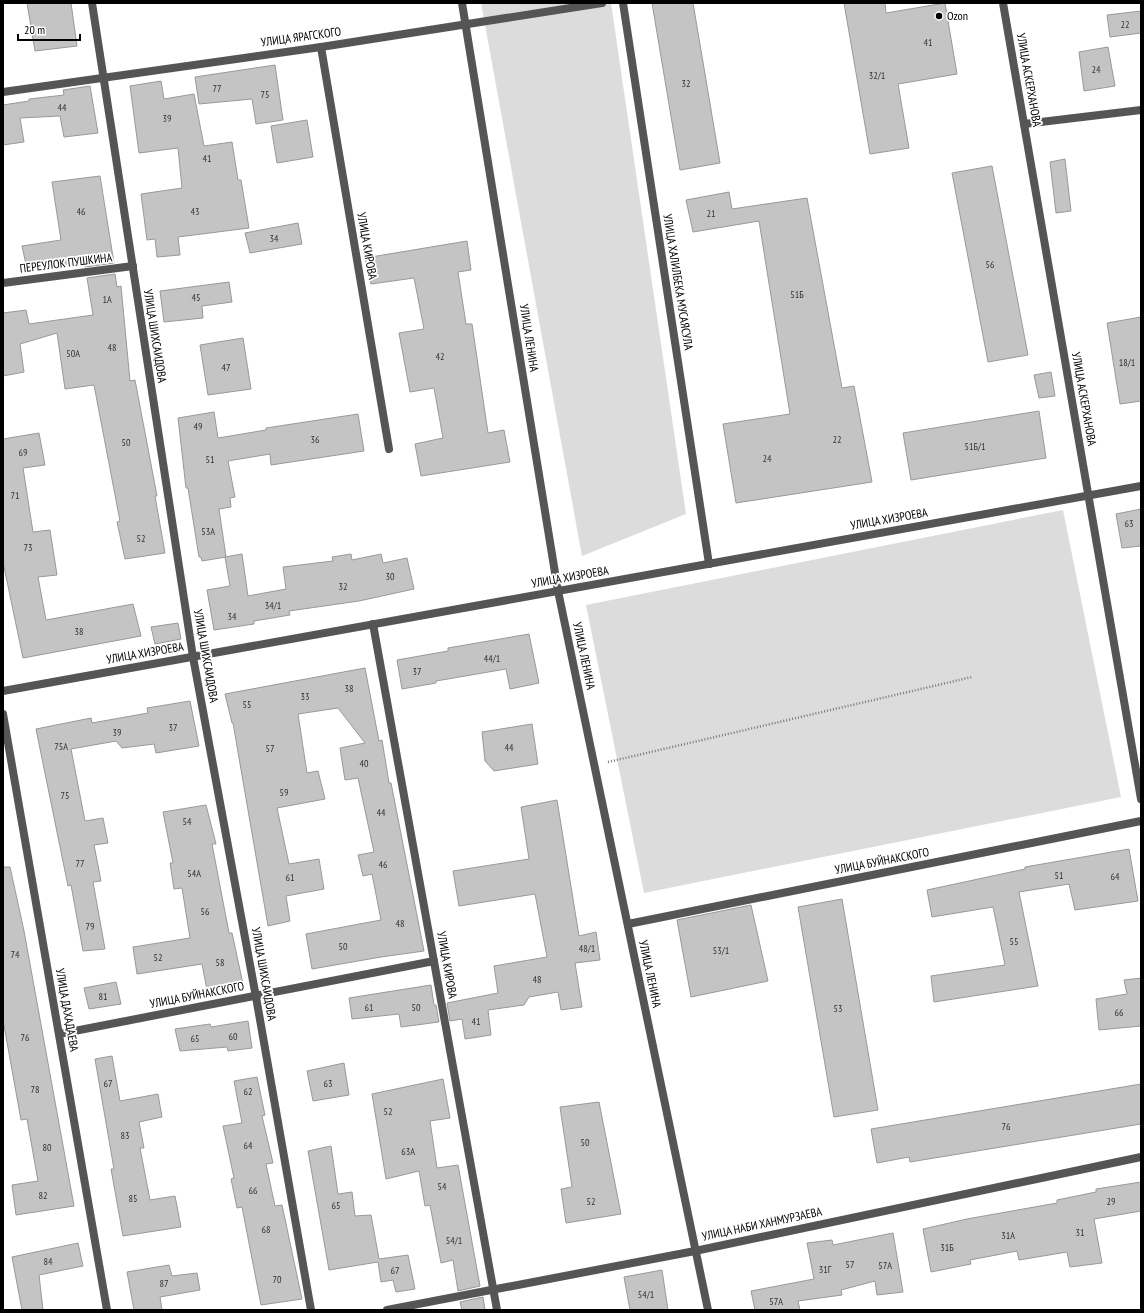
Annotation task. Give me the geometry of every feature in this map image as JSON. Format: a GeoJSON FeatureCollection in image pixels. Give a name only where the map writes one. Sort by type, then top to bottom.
{"type":"FeatureCollection","features":[{"type":"Feature","properties":{"kind":"street","name":"УЛИЦА ШИХСАИДОВА"},"geometry":{"type":"LineString","coordinates":[[92,3],[193,657],[312,1310]]}},
{"type":"Feature","properties":{"kind":"street","name":"УЛИЦА ЛЕНИНА"},"geometry":{"type":"LineString","coordinates":[[462,3],[558,591],[708,1310]]}},
{"type":"Feature","properties":{"kind":"street","name":"УЛИЦА ЯРАГСКОГО"},"geometry":{"type":"LineString","coordinates":[[3,92],[321,47],[602,3]]}},
{"type":"Feature","properties":{"kind":"street","name":"УЛИЦА ХАЛИЛБЕКА МУСАЯСУЛА"},"geometry":{"type":"LineString","coordinates":[[623,3],[709,564]]}},
{"type":"Feature","properties":{"kind":"street","name":"УЛИЦА АСКЕРХАНОВА"},"geometry":{"type":"LineString","coordinates":[[1003,3],[1141,799]]}},
{"type":"Feature","properties":{"kind":"street","name":"УЛИЦА КИРОВА"},"geometry":{"type":"LineString","coordinates":[[321,47],[389,449]]}},
{"type":"Feature","properties":{"kind":"street"},"geometry":{"type":"LineString","coordinates":[[1024,124],[1141,110]]}},
{"type":"Feature","properties":{"kind":"street","name":"ПЕРЕУЛОК ПУШКИНА"},"geometry":{"type":"LineString","coordinates":[[3,283],[133,266]]}},
{"type":"Feature","properties":{"kind":"street","name":"УЛИЦА ХИЗРОЕВА"},"geometry":{"type":"LineString","coordinates":[[3,691],[1141,486]]}},
{"type":"Feature","properties":{"kind":"street","name":"УЛИЦА КИРОВА"},"geometry":{"type":"LineString","coordinates":[[373,624],[498,1310]]}},
{"type":"Feature","properties":{"kind":"street","name":"УЛИЦА ДАХАДАЕВА"},"geometry":{"type":"LineString","coordinates":[[3,714],[107,1310]]}},
{"type":"Feature","properties":{"kind":"street","name":"УЛИЦА БУЙНАКСКОГО"},"geometry":{"type":"LineString","coordinates":[[628,924],[1141,821]]}},
{"type":"Feature","properties":{"kind":"street","name":"УЛИЦА БУЙНАКСКОГО"},"geometry":{"type":"LineString","coordinates":[[59,1034],[256,997],[434,961]]}},
{"type":"Feature","properties":{"kind":"street","name":"УЛИЦА НАБИ ХАНМУРЗАЕВА"},"geometry":{"type":"LineString","coordinates":[[387,1310],[695,1250],[1141,1157]]}},
{"type":"Feature","properties":{"kind":"path"},"geometry":{"type":"LineString","coordinates":[[595,765],[972,677]]}},
{"type":"Feature","properties":{"kind":"shaded area"},"geometry":{"type":"Polygon","coordinates":[[[481,3],[611,3],[686,514],[582,556],[481,3]]]}},
{"type":"Feature","properties":{"kind":"shaded area"},"geometry":{"type":"Polygon","coordinates":[[[1063,510],[1121,797],[644,893],[586,605],[1063,510]]]}},
{"type":"Feature","properties":{"kind":"building"},"geometry":{"type":"Polygon","coordinates":[[[27,3],[71,3],[77,46],[35,51],[27,3]]]}},
{"type":"Feature","properties":{"kind":"building"},"geometry":{"type":"Polygon","coordinates":[[[652,3],[693,3],[720,163],[680,170],[652,3]]]}},
{"type":"Feature","properties":{"kind":"building"},"geometry":{"type":"Polygon","coordinates":[[[844,3],[885,3],[886,13],[945,3],[957,74],[898,84],[909,148],[870,154],[844,3]]]}},
{"type":"Feature","properties":{"kind":"building"},"geometry":{"type":"Polygon","coordinates":[[[1141,11],[1141,33],[1110,37],[1107,15],[1141,11]]]}},
{"type":"Feature","properties":{"kind":"building"},"geometry":{"type":"Polygon","coordinates":[[[1108,47],[1115,86],[1084,91],[1079,52],[1108,47]]]}},
{"type":"Feature","properties":{"kind":"building"},"geometry":{"type":"Polygon","coordinates":[[[275,65],[283,120],[256,124],[252,99],[199,104],[195,77],[275,65]]]}},
{"type":"Feature","properties":{"kind":"building"},"geometry":{"type":"Polygon","coordinates":[[[161,81],[164,99],[194,94],[204,146],[232,142],[238,180],[241,180],[249,228],[178,237],[180,255],[157,257],[155,239],[147,240],[141,194],[182,188],[178,148],[139,153],[130,86],[161,81]]]}},
{"type":"Feature","properties":{"kind":"building"},"geometry":{"type":"Polygon","coordinates":[[[90,86],[98,133],[64,137],[60,116],[20,118],[24,142],[3,145],[3,105],[29,101],[29,99],[64,95],[63,90],[90,86]]]}},
{"type":"Feature","properties":{"kind":"building"},"geometry":{"type":"Polygon","coordinates":[[[307,120],[313,157],[277,163],[271,126],[307,120]]]}},
{"type":"Feature","properties":{"kind":"building"},"geometry":{"type":"Polygon","coordinates":[[[1065,159],[1071,211],[1056,213],[1050,162],[1065,159]]]}},
{"type":"Feature","properties":{"kind":"building"},"geometry":{"type":"Polygon","coordinates":[[[992,166],[1028,355],[988,362],[952,173],[992,166]]]}},
{"type":"Feature","properties":{"kind":"building"},"geometry":{"type":"Polygon","coordinates":[[[100,176],[114,263],[85,267],[84,262],[27,269],[22,246],[61,240],[52,182],[100,176]]]}},
{"type":"Feature","properties":{"kind":"building"},"geometry":{"type":"Polygon","coordinates":[[[729,192],[732,209],[807,198],[842,388],[854,386],[872,482],[736,503],[723,424],[790,414],[759,221],[693,232],[686,200],[729,192]]]}},
{"type":"Feature","properties":{"kind":"building"},"geometry":{"type":"Polygon","coordinates":[[[298,223],[302,244],[250,253],[245,233],[298,223]]]}},
{"type":"Feature","properties":{"kind":"building"},"geometry":{"type":"Polygon","coordinates":[[[467,241],[471,270],[458,272],[466,324],[472,324],[488,433],[504,430],[510,462],[421,476],[415,444],[443,438],[434,388],[410,392],[399,333],[424,329],[414,278],[371,284],[365,258],[467,241]]]}},
{"type":"Feature","properties":{"kind":"building"},"geometry":{"type":"Polygon","coordinates":[[[115,274],[117,287],[121,286],[130,381],[135,380],[157,496],[155,496],[165,553],[125,559],[117,522],[120,521],[94,385],[65,389],[57,333],[20,344],[24,372],[3,376],[3,313],[26,310],[29,324],[93,315],[87,278],[115,274]]]}},
{"type":"Feature","properties":{"kind":"building"},"geometry":{"type":"Polygon","coordinates":[[[229,282],[232,302],[202,306],[203,318],[164,322],[160,291],[229,282]]]}},
{"type":"Feature","properties":{"kind":"building"},"geometry":{"type":"Polygon","coordinates":[[[1141,317],[1141,401],[1120,404],[1107,323],[1141,317]]]}},
{"type":"Feature","properties":{"kind":"building"},"geometry":{"type":"Polygon","coordinates":[[[243,338],[251,389],[208,395],[200,345],[243,338]]]}},
{"type":"Feature","properties":{"kind":"building"},"geometry":{"type":"Polygon","coordinates":[[[1051,372],[1055,396],[1039,398],[1034,375],[1051,372]]]}},
{"type":"Feature","properties":{"kind":"building"},"geometry":{"type":"Polygon","coordinates":[[[1039,411],[1046,458],[911,480],[903,433],[1039,411]]]}},
{"type":"Feature","properties":{"kind":"building"},"geometry":{"type":"Polygon","coordinates":[[[214,412],[218,438],[266,430],[266,428],[358,414],[364,451],[271,465],[270,454],[228,461],[235,497],[230,498],[231,507],[219,509],[226,557],[202,561],[201,557],[199,557],[188,488],[186,488],[178,418],[214,412]]]}},
{"type":"Feature","properties":{"kind":"building"},"geometry":{"type":"Polygon","coordinates":[[[39,433],[45,465],[23,468],[33,532],[50,530],[57,575],[38,577],[46,620],[133,604],[141,636],[23,658],[3,562],[3,439],[39,433]]]}},
{"type":"Feature","properties":{"kind":"building"},"geometry":{"type":"Polygon","coordinates":[[[1141,509],[1141,546],[1122,548],[1116,514],[1141,509]]]}},
{"type":"Feature","properties":{"kind":"building"},"geometry":{"type":"Polygon","coordinates":[[[242,554],[248,596],[286,589],[283,567],[333,561],[332,557],[351,554],[352,560],[381,554],[383,563],[407,558],[414,589],[359,601],[289,611],[290,615],[254,621],[254,624],[214,630],[207,590],[230,586],[225,557],[242,554]]]}},
{"type":"Feature","properties":{"kind":"building"},"geometry":{"type":"Polygon","coordinates":[[[178,623],[181,639],[155,644],[151,627],[178,623]]]}},
{"type":"Feature","properties":{"kind":"building"},"geometry":{"type":"Polygon","coordinates":[[[529,634],[539,683],[510,689],[506,669],[436,681],[436,683],[402,689],[397,660],[448,651],[448,648],[529,634]]]}},
{"type":"Feature","properties":{"kind":"building"},"geometry":{"type":"Polygon","coordinates":[[[365,668],[379,741],[382,740],[389,783],[391,783],[424,951],[312,969],[306,934],[381,920],[372,874],[363,876],[358,855],[374,852],[358,778],[345,780],[340,748],[365,743],[338,708],[298,714],[307,773],[318,771],[325,799],[277,808],[289,864],[319,859],[324,889],[286,896],[290,921],[268,926],[233,723],[225,694],[365,668]]]}},
{"type":"Feature","properties":{"kind":"building"},"geometry":{"type":"Polygon","coordinates":[[[190,701],[199,746],[156,753],[154,744],[122,748],[116,741],[71,749],[85,821],[103,818],[108,843],[94,845],[101,881],[93,882],[105,949],[83,951],[71,885],[68,886],[36,729],[91,718],[92,723],[148,713],[147,708],[190,701]]]}},
{"type":"Feature","properties":{"kind":"building"},"geometry":{"type":"Polygon","coordinates":[[[532,724],[538,764],[494,771],[485,761],[482,732],[532,724]]]}},
{"type":"Feature","properties":{"kind":"building"},"geometry":{"type":"Polygon","coordinates":[[[557,800],[579,936],[596,932],[600,960],[575,963],[582,1007],[561,1010],[558,992],[529,997],[524,1005],[488,1010],[491,1035],[465,1039],[462,1019],[450,1021],[447,1003],[498,993],[494,966],[547,957],[535,894],[459,906],[453,871],[529,859],[521,807],[557,800]]]}},
{"type":"Feature","properties":{"kind":"building"},"geometry":{"type":"Polygon","coordinates":[[[206,805],[216,844],[212,844],[229,933],[232,933],[243,984],[207,990],[202,964],[137,974],[133,947],[190,938],[182,888],[174,889],[170,863],[173,863],[163,812],[206,805]]]}},
{"type":"Feature","properties":{"kind":"building"},"geometry":{"type":"Polygon","coordinates":[[[1129,849],[1138,901],[1075,910],[1069,884],[1019,892],[1038,986],[934,1002],[931,976],[1005,965],[993,907],[932,917],[927,890],[1025,869],[1025,867],[1129,849]]]}},
{"type":"Feature","properties":{"kind":"building"},"geometry":{"type":"Polygon","coordinates":[[[3,867],[10,867],[24,931],[74,1206],[16,1215],[12,1185],[38,1181],[27,1119],[21,1120],[3,1020],[3,867]]]}},
{"type":"Feature","properties":{"kind":"building"},"geometry":{"type":"Polygon","coordinates":[[[842,899],[878,1110],[834,1117],[798,907],[842,899]]]}},
{"type":"Feature","properties":{"kind":"building"},"geometry":{"type":"Polygon","coordinates":[[[751,905],[768,981],[691,997],[677,920],[751,905]]]}},
{"type":"Feature","properties":{"kind":"building"},"geometry":{"type":"Polygon","coordinates":[[[1141,978],[1141,1026],[1099,1030],[1096,999],[1127,994],[1124,980],[1141,978]]]}},
{"type":"Feature","properties":{"kind":"building"},"geometry":{"type":"Polygon","coordinates":[[[116,982],[121,1004],[89,1009],[84,988],[116,982]]]}},
{"type":"Feature","properties":{"kind":"building"},"geometry":{"type":"Polygon","coordinates":[[[431,985],[434,1005],[436,1005],[439,1022],[401,1027],[399,1014],[352,1019],[349,998],[431,985]]]}},
{"type":"Feature","properties":{"kind":"building"},"geometry":{"type":"Polygon","coordinates":[[[248,1021],[252,1048],[228,1051],[227,1047],[180,1051],[175,1029],[210,1024],[211,1027],[248,1021]]]}},
{"type":"Feature","properties":{"kind":"building"},"geometry":{"type":"Polygon","coordinates":[[[112,1056],[120,1101],[158,1094],[162,1117],[139,1122],[144,1148],[140,1148],[150,1200],[175,1196],[181,1227],[123,1236],[111,1169],[114,1169],[95,1059],[112,1056]]]}},
{"type":"Feature","properties":{"kind":"building"},"geometry":{"type":"Polygon","coordinates":[[[344,1063],[349,1095],[313,1101],[307,1071],[344,1063]]]}},
{"type":"Feature","properties":{"kind":"building"},"geometry":{"type":"Polygon","coordinates":[[[257,1077],[265,1115],[262,1116],[273,1163],[266,1164],[275,1206],[282,1205],[302,1299],[261,1305],[242,1207],[237,1208],[231,1179],[234,1178],[223,1126],[242,1123],[234,1081],[257,1077]]]}},
{"type":"Feature","properties":{"kind":"building"},"geometry":{"type":"Polygon","coordinates":[[[443,1079],[450,1118],[430,1121],[437,1168],[458,1165],[480,1286],[458,1291],[453,1260],[441,1263],[430,1205],[425,1206],[419,1171],[386,1179],[372,1094],[443,1079]]]}},
{"type":"Feature","properties":{"kind":"building"},"geometry":{"type":"Polygon","coordinates":[[[1141,1084],[1141,1124],[910,1162],[909,1157],[877,1163],[871,1129],[1141,1084]]]}},
{"type":"Feature","properties":{"kind":"building"},"geometry":{"type":"Polygon","coordinates":[[[599,1102],[621,1214],[566,1223],[561,1189],[572,1187],[560,1107],[599,1102]]]}},
{"type":"Feature","properties":{"kind":"building"},"geometry":{"type":"Polygon","coordinates":[[[331,1146],[338,1194],[352,1192],[355,1216],[371,1215],[379,1259],[408,1255],[415,1289],[396,1292],[393,1280],[381,1282],[378,1262],[329,1270],[308,1151],[331,1146]]]}},
{"type":"Feature","properties":{"kind":"building"},"geometry":{"type":"Polygon","coordinates":[[[1141,1182],[1141,1211],[1094,1219],[1102,1263],[1070,1267],[1067,1252],[1019,1260],[1017,1251],[970,1260],[971,1264],[931,1272],[923,1229],[967,1219],[1057,1203],[1057,1200],[1096,1192],[1096,1189],[1141,1182]]]}},
{"type":"Feature","properties":{"kind":"building"},"geometry":{"type":"Polygon","coordinates":[[[893,1233],[903,1292],[877,1295],[875,1281],[841,1290],[842,1295],[798,1301],[800,1310],[755,1310],[751,1291],[814,1279],[807,1243],[832,1240],[833,1245],[893,1233]]]}},
{"type":"Feature","properties":{"kind":"building"},"geometry":{"type":"Polygon","coordinates":[[[78,1243],[83,1266],[39,1275],[43,1310],[22,1310],[12,1257],[78,1243]]]}},
{"type":"Feature","properties":{"kind":"building"},"geometry":{"type":"Polygon","coordinates":[[[169,1265],[172,1276],[197,1273],[200,1290],[160,1297],[162,1310],[134,1310],[127,1272],[169,1265]]]}},
{"type":"Feature","properties":{"kind":"building"},"geometry":{"type":"Polygon","coordinates":[[[662,1270],[668,1310],[630,1310],[624,1277],[662,1270]]]}},
{"type":"Feature","properties":{"kind":"building"},"geometry":{"type":"Polygon","coordinates":[[[483,1297],[485,1310],[462,1310],[460,1302],[483,1297]]]}},
{"type":"Feature","properties":{"kind":"place","name":"Ozon"},"geometry":{"type":"Point","coordinates":[939,16]}}]}
